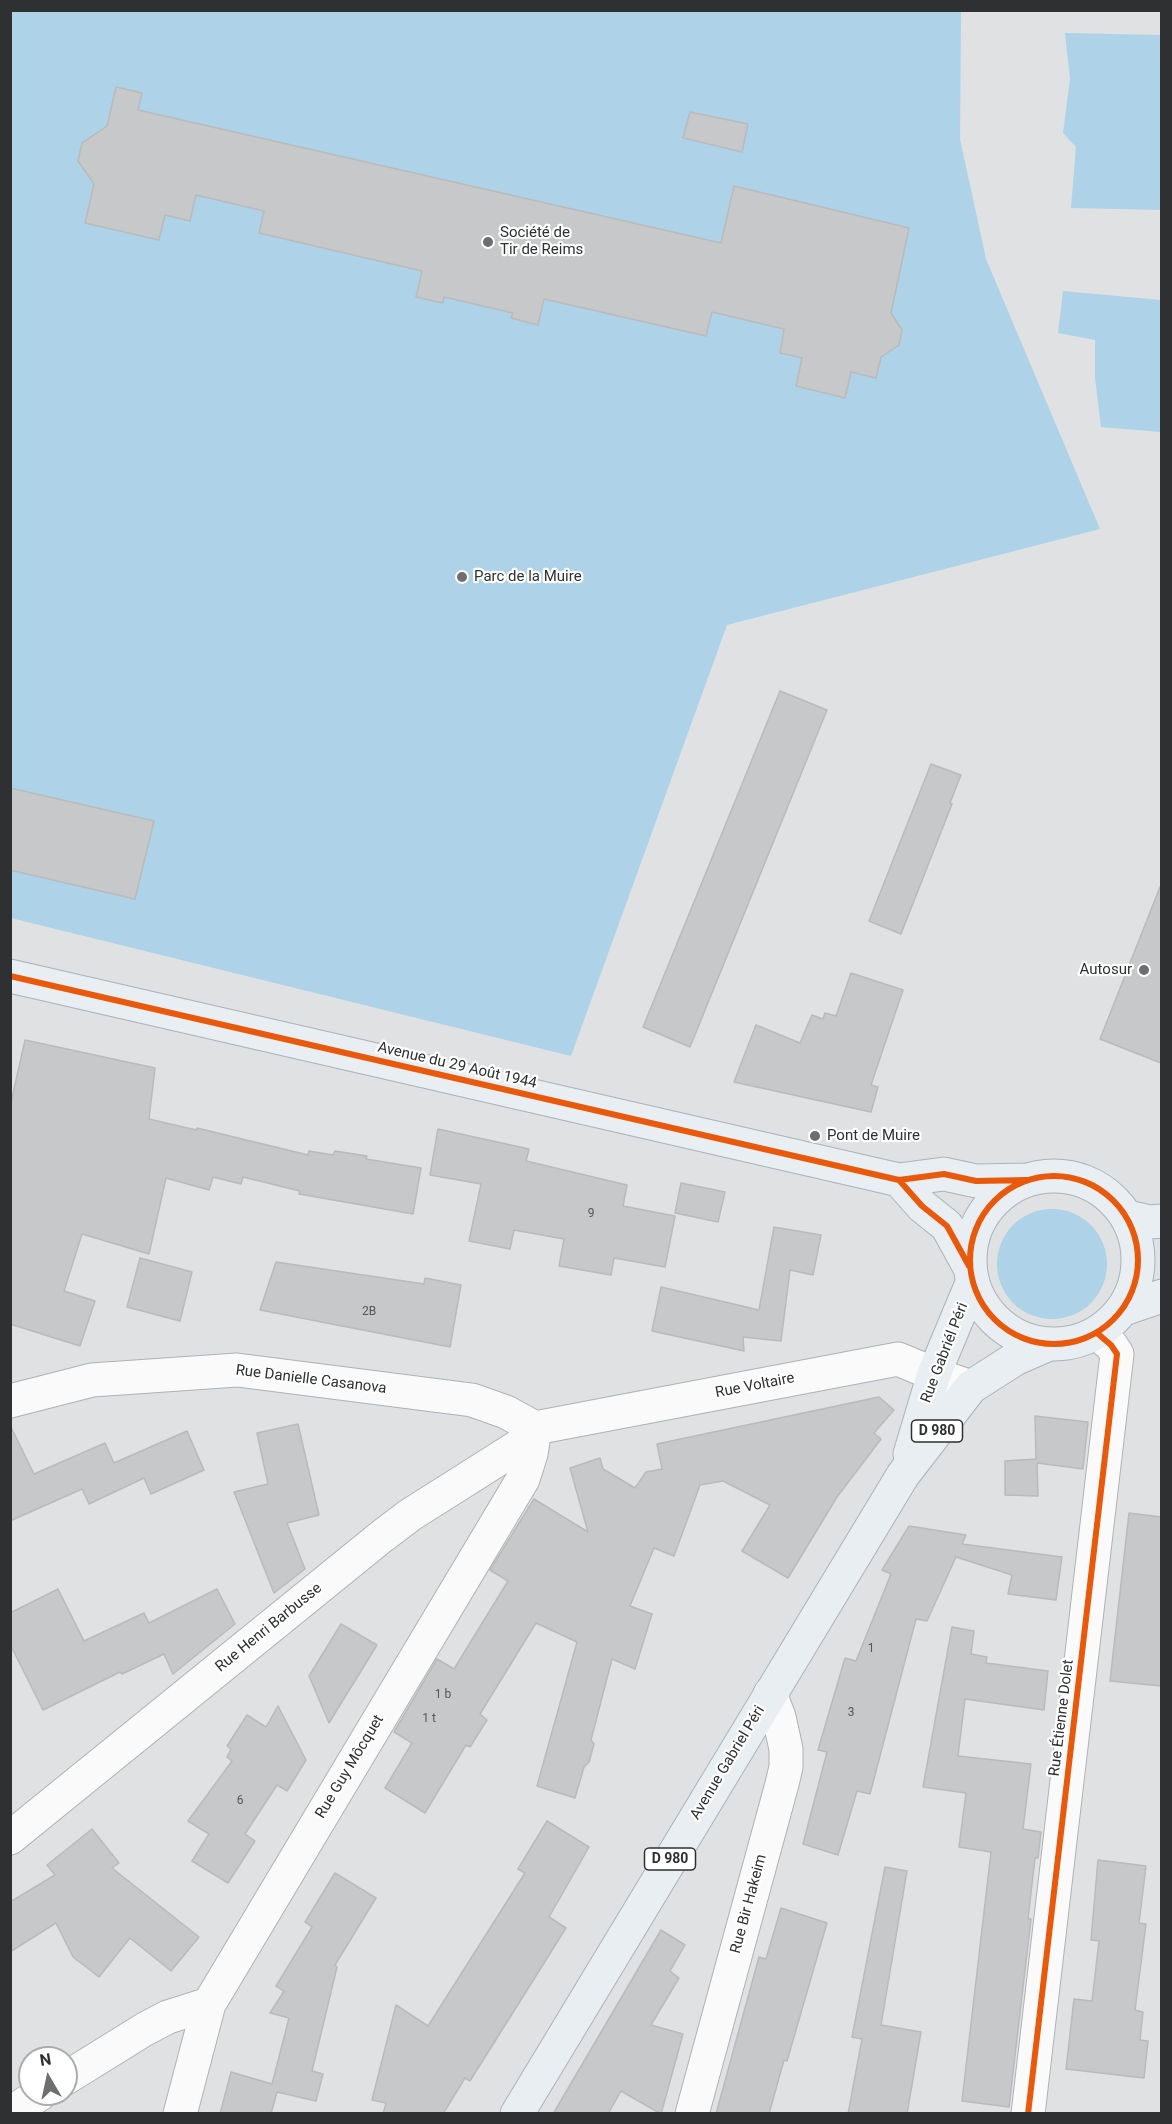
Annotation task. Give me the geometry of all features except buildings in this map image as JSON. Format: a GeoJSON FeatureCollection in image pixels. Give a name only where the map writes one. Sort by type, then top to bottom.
{"type":"FeatureCollection","features":[{"type":"Feature","properties":{"kind":"main road","name":"Avenue du 29 Août 1944"},"geometry":{"type":"LineString","coordinates":[[10,976],[899,1180]]}},
{"type":"Feature","properties":{"kind":"main road"},"geometry":{"type":"LineString","coordinates":[[899,1180],[944,1174],[976,1181],[1027,1180],[1050,1176],[1073,1178],[1095,1186],[1113,1199],[1128,1217],[1135,1235],[1139,1254],[1136,1282],[1124,1309]]}},
{"type":"Feature","properties":{"kind":"main road"},"geometry":{"type":"LineString","coordinates":[[899,1180],[922,1206],[947,1226],[988,1314],[1014,1335],[1047,1345],[1073,1343],[1097,1333],[1124,1309],[1161,1296]]}},
{"type":"Feature","properties":{"kind":"main road"},"geometry":{"type":"LineString","coordinates":[[971,1275],[971,1244],[978,1223],[990,1204],[1007,1189],[1027,1180]]}},
{"type":"Feature","properties":{"kind":"main road"},"geometry":{"type":"LineString","coordinates":[[1128,1217],[1150,1222],[1161,1221]]}},
{"type":"Feature","properties":{"kind":"main road","name":"Rue Gabriél Péri"},"geometry":{"type":"LineString","coordinates":[[903,1476],[934,1374],[971,1275]]}},
{"type":"Feature","properties":{"kind":"main road","name":"Rue Gabriél Péri"},"geometry":{"type":"LineString","coordinates":[[903,1476],[971,1387],[1015,1359],[1047,1345]]}},
{"type":"Feature","properties":{"kind":"main road","name":"Avenue Gabriel Péri"},"geometry":{"type":"LineString","coordinates":[[517,2114],[903,1476]]}},
{"type":"Feature","properties":{"kind":"street","name":"Rue Étienne Dolet"},"geometry":{"type":"LineString","coordinates":[[1028,2114],[1117,1354],[1112,1345],[1097,1333]]}},
{"type":"Feature","properties":{"kind":"street","name":"Rue Voltaire"},"geometry":{"type":"LineString","coordinates":[[535,1428],[898,1359],[971,1387]]}},
{"type":"Feature","properties":{"kind":"street","name":"Rue Danielle Casanova"},"geometry":{"type":"LineString","coordinates":[[10,1401],[92,1380],[237,1370],[472,1400],[506,1412],[535,1428]]}},
{"type":"Feature","properties":{"kind":"street","name":"Rue Henri Barbusse"},"geometry":{"type":"LineString","coordinates":[[10,1838],[381,1537],[410,1515],[519,1446],[535,1428]]}},
{"type":"Feature","properties":{"kind":"street","name":"Rue Guy Môcquet"},"geometry":{"type":"LineString","coordinates":[[180,2114],[209,2004],[523,1479],[531,1454],[535,1428]]}},
{"type":"Feature","properties":{"kind":"street","name":"Rue Bir Hakeim"},"geometry":{"type":"LineString","coordinates":[[692,2114],[786,1767],[786,1749],[779,1717],[770,1694]]}},
{"type":"Feature","properties":{"kind":"street"},"geometry":{"type":"LineString","coordinates":[[78,2071],[160,2021],[209,2004]]}},
{"type":"Feature","properties":{"kind":"shaded area","name":"Parc de la Muire"},"geometry":{"type":"Polygon","coordinates":[[[11,11],[961,11],[960,139],[986,259],[1100,529],[727,625],[571,1056],[11,918],[11,11]]]}},
{"type":"Feature","properties":{"kind":"shaded area"},"geometry":{"type":"Polygon","coordinates":[[[1065,33],[1161,35],[1161,210],[1071,208],[1076,147],[1063,133],[1070,79],[1065,33]]]}},
{"type":"Feature","properties":{"kind":"shaded area"},"geometry":{"type":"Polygon","coordinates":[[[1063,291],[1161,300],[1161,432],[1101,427],[1095,378],[1095,340],[1058,333],[1063,291]]]}},
{"type":"Feature","properties":{"kind":"shaded area"},"geometry":{"type":"Polygon","coordinates":[[[1052,1209],[1073,1213],[1091,1225],[1103,1243],[1107,1264],[1103,1285],[1091,1303],[1073,1315],[1052,1319],[1031,1315],[1013,1303],[1001,1285],[997,1264],[1001,1243],[1013,1225],[1031,1213],[1052,1209]]]}},
{"type":"Feature","properties":{"kind":"cycle path"},"geometry":{"type":"LineString","coordinates":[[10,976],[899,1180],[944,1174],[976,1181],[1027,1180]]}},
{"type":"Feature","properties":{"kind":"cycle path"},"geometry":{"type":"LineString","coordinates":[[1054,1176],[1070,1177],[1086,1182],[1114,1200],[1132,1228],[1137,1244],[1138,1260],[1137,1276],[1132,1292],[1114,1320],[1086,1338],[1070,1343],[1054,1344],[1038,1343],[1022,1338],[994,1320],[976,1292],[971,1276],[970,1260],[971,1244],[976,1228],[994,1200],[1022,1182],[1038,1177],[1054,1176]]}},
{"type":"Feature","properties":{"kind":"cycle path"},"geometry":{"type":"LineString","coordinates":[[899,1180],[922,1206],[947,1226],[969,1266]]}},
{"type":"Feature","properties":{"kind":"cycle path"},"geometry":{"type":"LineString","coordinates":[[1028,2114],[1117,1354],[1111,1345],[1097,1333]]}},
{"type":"Feature","properties":{"kind":"place","name":"Société de Tir de Reims"},"geometry":{"type":"Point","coordinates":[488,242]}},
{"type":"Feature","properties":{"kind":"place","name":"Parc de la Muire"},"geometry":{"type":"Point","coordinates":[462,577]}},
{"type":"Feature","properties":{"kind":"place","name":"Autosur"},"geometry":{"type":"Point","coordinates":[1144,970]}},
{"type":"Feature","properties":{"kind":"place","name":"Pont de Muire"},"geometry":{"type":"Point","coordinates":[815,1136]}}]}
